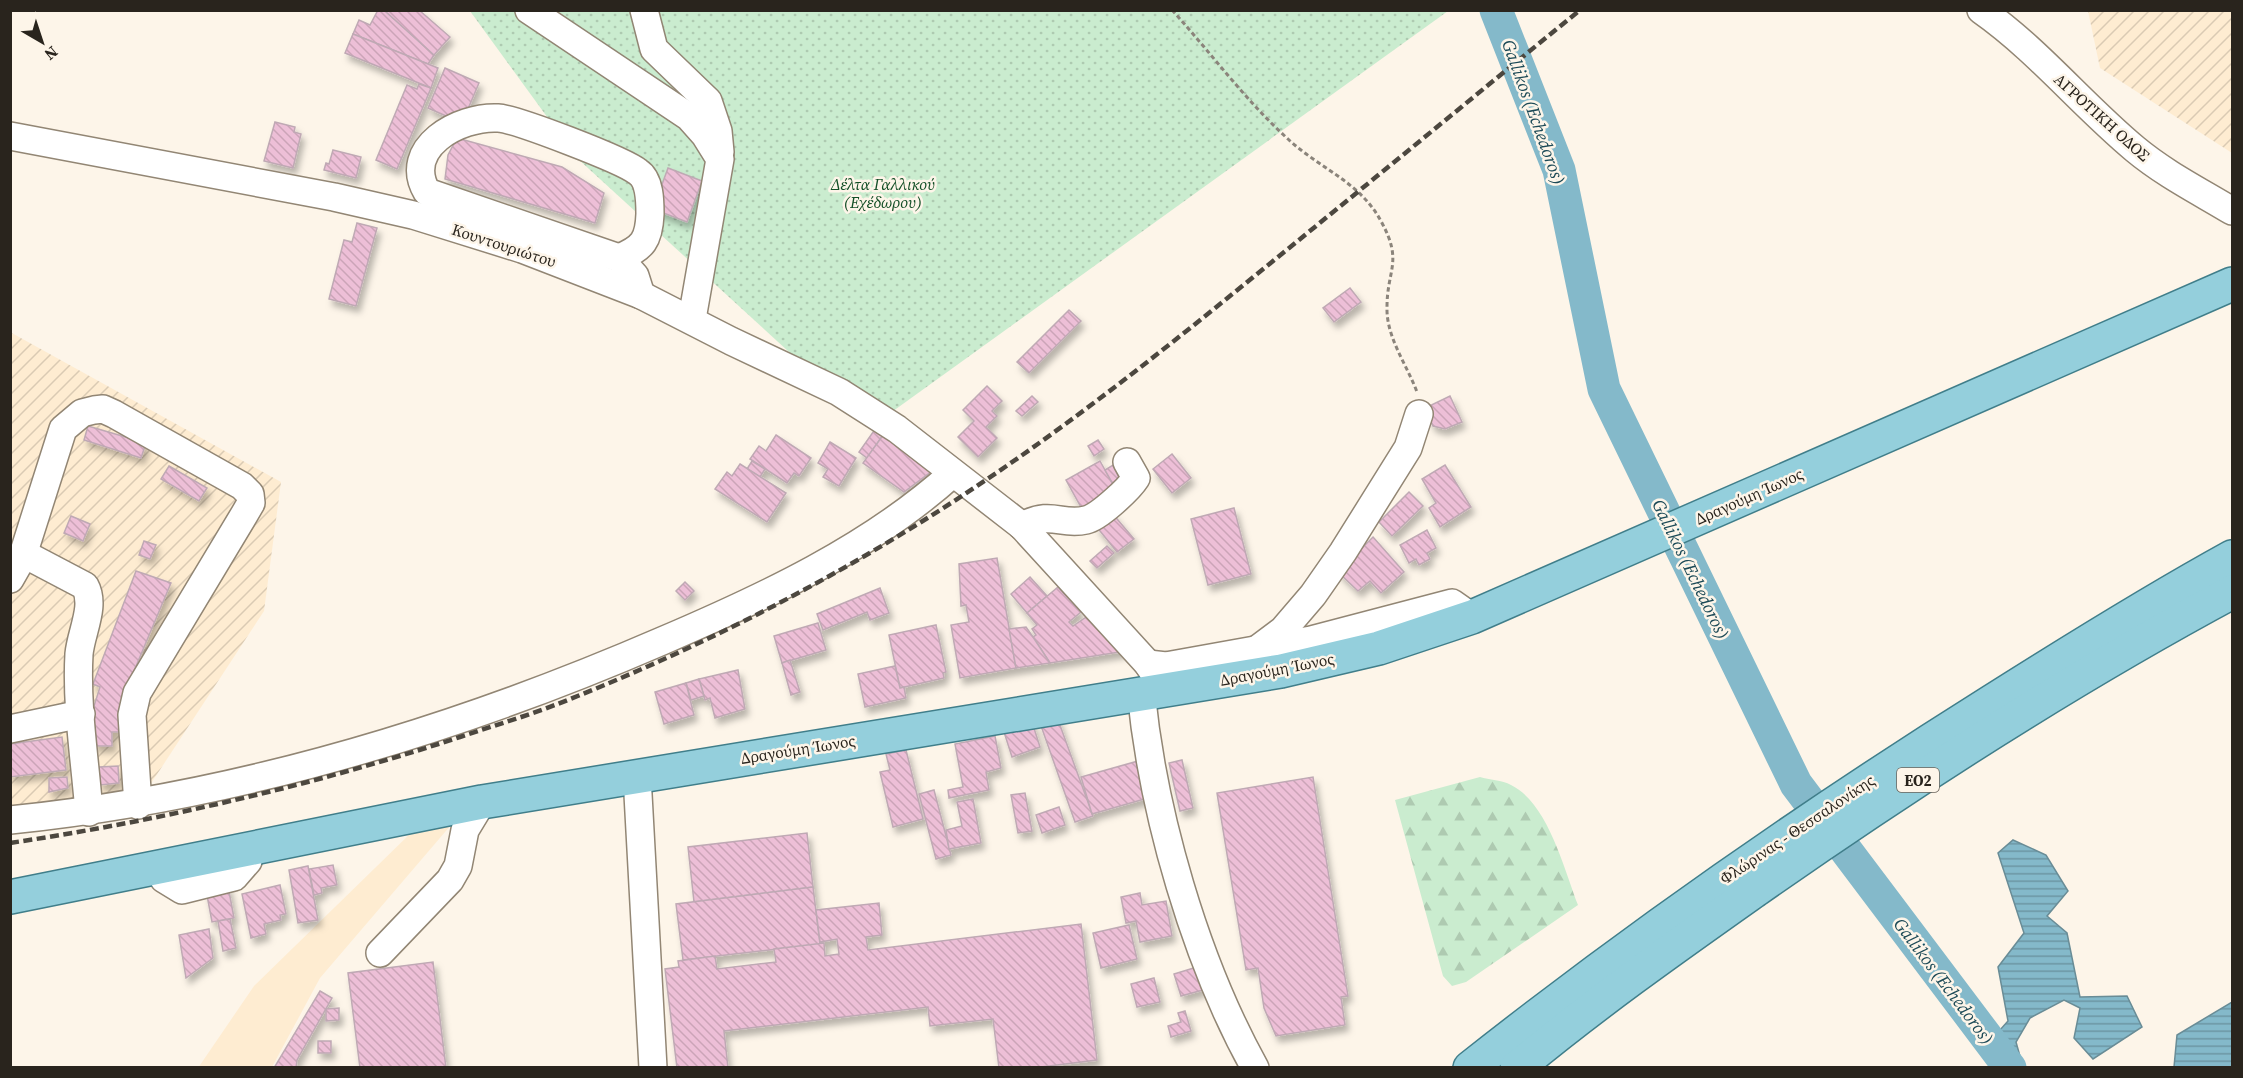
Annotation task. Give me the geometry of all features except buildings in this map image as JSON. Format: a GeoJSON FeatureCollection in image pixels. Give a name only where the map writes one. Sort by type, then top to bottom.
{"type":"FeatureCollection","features":[{"type":"Feature","properties":{"kind":"main road","name":"Δραγούμη Ίωνος"},"geometry":{"type":"LineString","coordinates":[[10,897],[157,874],[482,802],[637,776],[1151,681],[1319,663],[1388,646],[1472,617],[1524,595],[2232,284]]}},
{"type":"Feature","properties":{"kind":"main road","name":"Φλώρινας - Θεσσαλονίκης"},"geometry":{"type":"LineString","coordinates":[[1470,1068],[1633,960],[1894,764],[2212,591],[2232,557]]}},
{"type":"Feature","properties":{"kind":"main road","name":"Φλώρινας - Θεσσαλονίκης"},"geometry":{"type":"LineString","coordinates":[[1517,1068],[1633,960]]}},
{"type":"Feature","properties":{"kind":"street"},"geometry":{"type":"LineString","coordinates":[[529,10],[689,117],[705,135],[720,159]]}},
{"type":"Feature","properties":{"kind":"street"},"geometry":{"type":"LineString","coordinates":[[644,10],[654,49],[708,101],[717,131],[720,159],[692,319]]}},
{"type":"Feature","properties":{"kind":"street","name":"ΑΓΡΟΤΙΚΗ ΟΔΟΣ"},"geometry":{"type":"LineString","coordinates":[[1981,10],[2031,52],[2134,148],[2162,170],[2232,211]]}},
{"type":"Feature","properties":{"kind":"street"},"geometry":{"type":"LineString","coordinates":[[619,258],[637,250],[649,233],[648,187],[639,172],[580,146],[499,118],[474,121],[448,130],[429,144],[420,163],[420,181],[427,192],[619,258],[635,276],[641,295]]}},
{"type":"Feature","properties":{"kind":"street","name":"Κουντουριώτου"},"geometry":{"type":"LineString","coordinates":[[10,136],[334,197],[413,215],[522,249],[641,295],[692,319],[730,341],[839,392],[897,429],[952,474],[1022,526],[1151,681]]}},
{"type":"Feature","properties":{"kind":"street"},"geometry":{"type":"LineString","coordinates":[[16,568],[63,429],[82,413],[104,409],[242,486],[250,494],[250,502],[244,515],[137,693],[132,715],[138,805]]}},
{"type":"Feature","properties":{"kind":"street"},"geometry":{"type":"LineString","coordinates":[[1259,648],[1283,630],[1298,613],[1343,552],[1408,448],[1419,414]]}},
{"type":"Feature","properties":{"kind":"street"},"geometry":{"type":"LineString","coordinates":[[1022,526],[1038,518],[1087,520],[1097,514],[1131,486],[1136,478],[1127,462]]}},
{"type":"Feature","properties":{"kind":"street"},"geometry":{"type":"LineString","coordinates":[[10,820],[138,805],[254,779],[366,749],[470,717],[627,657],[714,619],[793,580],[924,499],[952,474]]}},
{"type":"Feature","properties":{"kind":"street"},"geometry":{"type":"LineString","coordinates":[[16,568],[28,556],[85,586],[90,595],[79,653],[81,714],[89,812]]}},
{"type":"Feature","properties":{"kind":"street"},"geometry":{"type":"LineString","coordinates":[[1255,1068],[1196,932],[1155,785],[1151,681],[1166,666],[1311,640],[1452,603],[1472,617]]}},
{"type":"Feature","properties":{"kind":"street"},"geometry":{"type":"LineString","coordinates":[[10,729],[81,714]]}},
{"type":"Feature","properties":{"kind":"street"},"geometry":{"type":"LineString","coordinates":[[637,776],[653,1068]]}},
{"type":"Feature","properties":{"kind":"street"},"geometry":{"type":"LineString","coordinates":[[380,952],[450,880],[458,866],[465,830],[482,802]]}},
{"type":"Feature","properties":{"kind":"path"},"geometry":{"type":"LineString","coordinates":[[1172,10],[1274,126],[1316,161],[1361,192],[1382,223],[1394,261],[1387,307],[1401,358],[1419,397],[1419,414]]}},
{"type":"Feature","properties":{"kind":"shaded area"},"geometry":{"type":"Polygon","coordinates":[[[2088,11],[2232,11],[2232,153],[2100,68],[2088,11]]]}},
{"type":"Feature","properties":{"kind":"shaded area"},"geometry":{"type":"Polygon","coordinates":[[[10,332],[281,482],[264,611],[150,785],[104,797],[10,807],[10,332]]]}},
{"type":"Feature","properties":{"kind":"shaded area"},"geometry":{"type":"Polygon","coordinates":[[[457,818],[320,978],[272,1067],[198,1068],[254,986],[416,828],[457,818]]]}},
{"type":"Feature","properties":{"kind":"green space","name":"Δέλτα Γαλλικού (Εχέδωρου)"},"geometry":{"type":"Polygon","coordinates":[[[470,11],[1448,11],[871,427],[577,158],[470,11]]]}},
{"type":"Feature","properties":{"kind":"green space"},"geometry":{"type":"Polygon","coordinates":[[[1480,777],[1511,785],[1535,806],[1553,838],[1578,905],[1466,982],[1452,986],[1443,976],[1395,800],[1480,777]]]}},
{"type":"Feature","properties":{"kind":"water"},"geometry":{"type":"Polygon","coordinates":[[[2013,840],[2046,855],[2068,891],[2047,916],[2067,933],[2080,997],[2127,996],[2142,1027],[2093,1059],[2074,1038],[2080,1008],[2064,1000],[2030,1018],[2016,1042],[2023,1067],[2017,1067],[1999,1031],[2008,1021],[1998,967],[2024,933],[1998,853],[2013,840]]]}},
{"type":"Feature","properties":{"kind":"water"},"geometry":{"type":"Polygon","coordinates":[[[2232,1002],[2232,1067],[2174,1067],[2177,1035],[2232,1002]]]}},
{"type":"Feature","properties":{"kind":"waterway","name":"Gallikos (Echedoros)"},"geometry":{"type":"LineString","coordinates":[[1496,10],[1559,170],[1604,389],[1796,784],[2010,1068]]}},
{"type":"Feature","properties":{"kind":"railway"},"geometry":{"type":"LineString","coordinates":[[10,843],[181,812],[294,786],[405,754],[555,705],[664,659],[770,608],[874,551],[924,520],[1017,459],[1059,428],[1224,301],[1580,10]]}}]}
